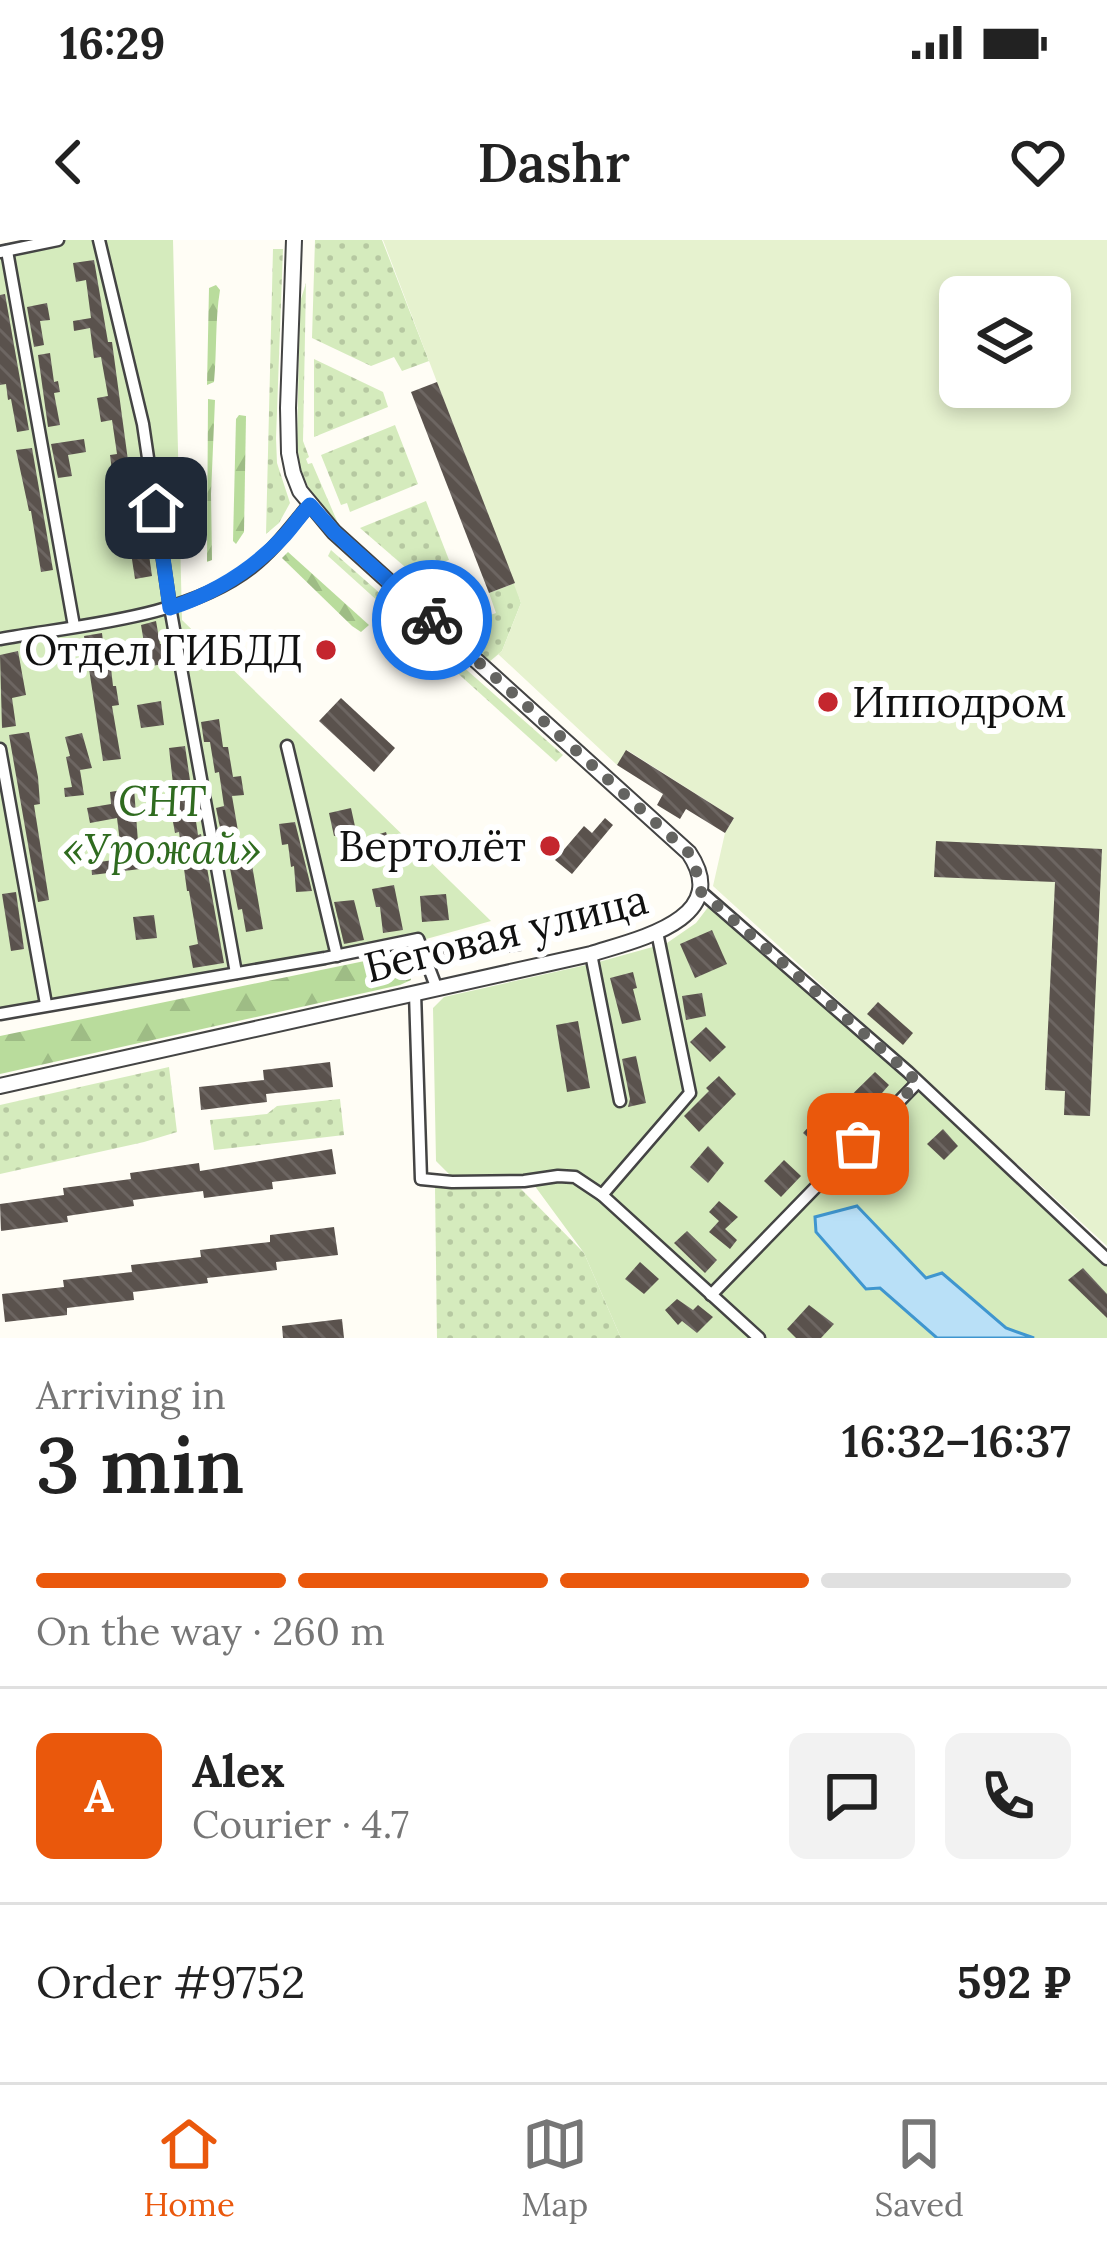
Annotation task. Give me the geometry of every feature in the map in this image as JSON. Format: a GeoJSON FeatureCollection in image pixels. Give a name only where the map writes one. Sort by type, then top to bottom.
{"type":"FeatureCollection","features":[{"type":"Feature","properties":{"kind":"street"},"geometry":{"type":"LineString","coordinates":[[58,240],[4,252],[74,626]]}},
{"type":"Feature","properties":{"kind":"street"},"geometry":{"type":"LineString","coordinates":[[99,240],[143,424],[236,973]]}},
{"type":"Feature","properties":{"kind":"street","name":"Беговая улица"},"geometry":{"type":"LineString","coordinates":[[0,1085],[591,954],[680,921],[699,890],[689,853],[334,532],[310,505],[293,472],[288,432],[294,240]]}},
{"type":"Feature","properties":{"kind":"street"},"geometry":{"type":"LineString","coordinates":[[0,639],[176,606],[213,591],[252,567],[310,505]]}},
{"type":"Feature","properties":{"kind":"street"},"geometry":{"type":"LineString","coordinates":[[287,746],[337,956]]}},
{"type":"Feature","properties":{"kind":"street"},"geometry":{"type":"LineString","coordinates":[[0,749],[46,1004]]}},
{"type":"Feature","properties":{"kind":"street"},"geometry":{"type":"LineString","coordinates":[[699,890],[908,1072],[1107,1259]]}},
{"type":"Feature","properties":{"kind":"street"},"geometry":{"type":"LineString","coordinates":[[602,1196],[690,1093],[657,932]]}},
{"type":"Feature","properties":{"kind":"street"},"geometry":{"type":"LineString","coordinates":[[0,1014],[418,939],[437,988]]}},
{"type":"Feature","properties":{"kind":"street"},"geometry":{"type":"LineString","coordinates":[[591,954],[620,1101]]}},
{"type":"Feature","properties":{"kind":"street"},"geometry":{"type":"LineString","coordinates":[[416,993],[422,1179],[575,1177],[758,1338]]}},
{"type":"Feature","properties":{"kind":"street"},"geometry":{"type":"LineString","coordinates":[[711,1294],[917,1083]]}},
{"type":"Feature","properties":{"kind":"green space","name":"СНТ «Урожай»"},"geometry":{"type":"Polygon","coordinates":[[[37,240],[173,240],[182,620],[491,921],[419,941],[0,1018],[0,247],[37,240]]]}},
{"type":"Feature","properties":{"kind":"green space"},"geometry":{"type":"Polygon","coordinates":[[[315,240],[382,240],[429,361],[402,371],[394,357],[371,366],[312,338],[315,240]]]}},
{"type":"Feature","properties":{"kind":"green space","name":"Ипподром"},"geometry":{"type":"Polygon","coordinates":[[[383,240],[1107,240],[1107,1246],[713,886],[725,833],[734,818],[627,750],[617,765],[498,654],[521,603],[383,240]]]}},
{"type":"Feature","properties":{"kind":"green space"},"geometry":{"type":"Polygon","coordinates":[[[273,249],[283,249],[277,463],[290,503],[266,534],[273,249]]]}},
{"type":"Feature","properties":{"kind":"green space"},"geometry":{"type":"Polygon","coordinates":[[[306,283],[303,441],[308,464],[312,463],[337,521],[334,524],[313,497],[300,469],[300,302],[306,283]]]}},
{"type":"Feature","properties":{"kind":"green space"},"geometry":{"type":"Polygon","coordinates":[[[216,285],[220,290],[214,382],[207,385],[209,288],[216,285]]]}},
{"type":"Feature","properties":{"kind":"green space"},"geometry":{"type":"Polygon","coordinates":[[[314,359],[383,392],[388,407],[314,437],[314,359]]]}},
{"type":"Feature","properties":{"kind":"green space"},"geometry":{"type":"Polygon","coordinates":[[[208,399],[215,400],[212,560],[207,562],[208,399]]]}},
{"type":"Feature","properties":{"kind":"green space"},"geometry":{"type":"Polygon","coordinates":[[[239,415],[246,416],[244,532],[236,544],[233,541],[239,415]]]}},
{"type":"Feature","properties":{"kind":"green space"},"geometry":{"type":"Polygon","coordinates":[[[395,425],[418,484],[350,512],[347,503],[341,505],[321,455],[395,425]]]}},
{"type":"Feature","properties":{"kind":"green space"},"geometry":{"type":"Polygon","coordinates":[[[426,501],[449,560],[412,573],[360,528],[426,501]]]}},
{"type":"Feature","properties":{"kind":"green space"},"geometry":{"type":"Polygon","coordinates":[[[331,550],[563,755],[556,762],[328,556],[331,550]]]}},
{"type":"Feature","properties":{"kind":"green space"},"geometry":{"type":"Polygon","coordinates":[[[288,552],[369,625],[361,632],[352,626],[282,558],[288,552]]]}},
{"type":"Feature","properties":{"kind":"green space"},"geometry":{"type":"Polygon","coordinates":[[[515,583],[521,603],[502,651],[488,663],[451,629],[496,613],[489,593],[515,583]]]}},
{"type":"Feature","properties":{"kind":"green space"},"geometry":{"type":"Polygon","coordinates":[[[712,902],[1107,1259],[1107,1338],[621,1338],[584,1253],[526,1174],[451,1176],[436,1161],[433,1008],[444,997],[667,943],[696,923],[712,902]]]}},
{"type":"Feature","properties":{"kind":"green space"},"geometry":{"type":"Polygon","coordinates":[[[389,956],[408,959],[411,980],[0,1074],[0,1036],[389,956]]]}},
{"type":"Feature","properties":{"kind":"green space"},"geometry":{"type":"Polygon","coordinates":[[[169,1067],[177,1132],[0,1174],[0,1105],[169,1067]]]}},
{"type":"Feature","properties":{"kind":"green space"},"geometry":{"type":"Polygon","coordinates":[[[340,1099],[344,1135],[214,1150],[210,1120],[340,1099]]]}},
{"type":"Feature","properties":{"kind":"green space"},"geometry":{"type":"Polygon","coordinates":[[[435,1187],[521,1189],[584,1253],[621,1338],[437,1338],[435,1187]]]}},
{"type":"Feature","properties":{"kind":"water"},"geometry":{"type":"Polygon","coordinates":[[[857,1206],[926,1278],[942,1273],[1006,1328],[1034,1338],[937,1338],[880,1288],[866,1289],[816,1232],[815,1217],[857,1206]]]}},
{"type":"Feature","properties":{"kind":"building"},"geometry":{"type":"Polygon","coordinates":[[[94,260],[108,342],[112,342],[129,468],[112,471],[110,455],[117,454],[112,420],[101,422],[97,398],[108,396],[101,357],[94,358],[90,328],[74,331],[73,321],[91,318],[86,280],[76,282],[73,263],[94,260]]]}},
{"type":"Feature","properties":{"kind":"building"},"geometry":{"type":"Polygon","coordinates":[[[5,294],[29,430],[17,432],[6,384],[0,385],[0,295],[5,294]]]}},
{"type":"Feature","properties":{"kind":"building"},"geometry":{"type":"Polygon","coordinates":[[[47,303],[50,320],[40,321],[44,345],[34,347],[27,307],[47,303]]]}},
{"type":"Feature","properties":{"kind":"building"},"geometry":{"type":"Polygon","coordinates":[[[50,353],[60,392],[54,393],[60,425],[48,427],[38,355],[50,353]]]}},
{"type":"Feature","properties":{"kind":"building"},"geometry":{"type":"Polygon","coordinates":[[[437,382],[515,583],[489,593],[411,392],[437,382]]]}},
{"type":"Feature","properties":{"kind":"building"},"geometry":{"type":"Polygon","coordinates":[[[84,439],[86,452],[68,455],[72,476],[58,478],[51,444],[84,439]]]}},
{"type":"Feature","properties":{"kind":"building"},"geometry":{"type":"Polygon","coordinates":[[[32,448],[53,570],[41,572],[16,450],[32,448]]]}},
{"type":"Feature","properties":{"kind":"building"},"geometry":{"type":"Polygon","coordinates":[[[176,461],[178,512],[166,512],[161,462],[176,461]]]}},
{"type":"Feature","properties":{"kind":"building"},"geometry":{"type":"Polygon","coordinates":[[[133,476],[143,556],[149,555],[152,576],[135,579],[131,553],[123,554],[116,503],[126,502],[122,478],[133,476]]]}},
{"type":"Feature","properties":{"kind":"building"},"geometry":{"type":"Polygon","coordinates":[[[156,621],[168,663],[152,666],[141,625],[156,621]]]}},
{"type":"Feature","properties":{"kind":"building"},"geometry":{"type":"Polygon","coordinates":[[[102,633],[119,705],[112,706],[121,759],[103,761],[84,636],[102,633]]]}},
{"type":"Feature","properties":{"kind":"building"},"geometry":{"type":"Polygon","coordinates":[[[18,651],[26,695],[12,698],[16,726],[2,728],[0,655],[18,651]]]}},
{"type":"Feature","properties":{"kind":"building"},"geometry":{"type":"Polygon","coordinates":[[[341,698],[395,748],[374,772],[319,721],[341,698]]]}},
{"type":"Feature","properties":{"kind":"building"},"geometry":{"type":"Polygon","coordinates":[[[161,701],[164,725],[141,728],[137,705],[161,701]]]}},
{"type":"Feature","properties":{"kind":"building"},"geometry":{"type":"Polygon","coordinates":[[[219,719],[233,777],[241,776],[244,795],[232,796],[243,860],[251,859],[263,929],[246,932],[216,808],[224,806],[219,772],[215,773],[201,722],[219,719]]]}},
{"type":"Feature","properties":{"kind":"building"},"geometry":{"type":"Polygon","coordinates":[[[29,732],[40,804],[34,805],[49,900],[38,902],[9,735],[29,732]]]}},
{"type":"Feature","properties":{"kind":"building"},"geometry":{"type":"Polygon","coordinates":[[[82,733],[92,768],[80,770],[84,795],[65,797],[64,788],[72,787],[65,737],[82,733]]]}},
{"type":"Feature","properties":{"kind":"building"},"geometry":{"type":"Polygon","coordinates":[[[185,746],[224,963],[193,968],[189,946],[198,944],[179,832],[175,833],[171,811],[176,811],[169,748],[185,746]]]}},
{"type":"Feature","properties":{"kind":"building"},"geometry":{"type":"Polygon","coordinates":[[[626,750],[734,818],[725,833],[686,809],[680,819],[657,805],[663,794],[617,765],[626,750]]]}},
{"type":"Feature","properties":{"kind":"building"},"geometry":{"type":"Polygon","coordinates":[[[134,788],[140,869],[92,875],[91,863],[122,859],[117,818],[90,823],[87,808],[111,804],[110,792],[134,788]]]}},
{"type":"Feature","properties":{"kind":"building"},"geometry":{"type":"Polygon","coordinates":[[[351,808],[356,831],[334,836],[329,813],[351,808]]]}},
{"type":"Feature","properties":{"kind":"building"},"geometry":{"type":"Polygon","coordinates":[[[605,818],[613,825],[572,874],[555,860],[584,826],[592,833],[605,818]]]}},
{"type":"Feature","properties":{"kind":"building"},"geometry":{"type":"Polygon","coordinates":[[[295,822],[312,891],[296,892],[288,844],[282,845],[279,824],[295,822]]]}},
{"type":"Feature","properties":{"kind":"building"},"geometry":{"type":"Polygon","coordinates":[[[386,832],[393,853],[374,859],[367,838],[386,832]]]}},
{"type":"Feature","properties":{"kind":"building"},"geometry":{"type":"Polygon","coordinates":[[[936,841],[1102,849],[1090,1116],[1064,1115],[1065,1091],[1045,1090],[1055,882],[934,877],[936,841]]]}},
{"type":"Feature","properties":{"kind":"building"},"geometry":{"type":"Polygon","coordinates":[[[394,885],[403,930],[383,933],[372,889],[394,885]]]}},
{"type":"Feature","properties":{"kind":"building"},"geometry":{"type":"Polygon","coordinates":[[[16,892],[24,949],[11,951],[2,894],[16,892]]]}},
{"type":"Feature","properties":{"kind":"building"},"geometry":{"type":"Polygon","coordinates":[[[446,894],[449,920],[422,922],[420,896],[446,894]]]}},
{"type":"Feature","properties":{"kind":"building"},"geometry":{"type":"Polygon","coordinates":[[[354,900],[364,940],[344,944],[334,902],[354,900]]]}},
{"type":"Feature","properties":{"kind":"building"},"geometry":{"type":"Polygon","coordinates":[[[154,915],[157,938],[136,940],[133,917],[154,915]]]}},
{"type":"Feature","properties":{"kind":"building"},"geometry":{"type":"Polygon","coordinates":[[[519,930],[522,951],[444,963],[442,946],[519,930]]]}},
{"type":"Feature","properties":{"kind":"building"},"geometry":{"type":"Polygon","coordinates":[[[712,930],[727,964],[695,978],[680,944],[712,930]]]}},
{"type":"Feature","properties":{"kind":"building"},"geometry":{"type":"Polygon","coordinates":[[[633,972],[641,1020],[622,1024],[610,978],[633,972]]]}},
{"type":"Feature","properties":{"kind":"building"},"geometry":{"type":"Polygon","coordinates":[[[702,993],[706,1016],[686,1020],[682,996],[702,993]]]}},
{"type":"Feature","properties":{"kind":"building"},"geometry":{"type":"Polygon","coordinates":[[[878,1002],[913,1033],[903,1045],[867,1014],[878,1002]]]}},
{"type":"Feature","properties":{"kind":"building"},"geometry":{"type":"Polygon","coordinates":[[[578,1021],[590,1088],[567,1092],[556,1025],[578,1021]]]}},
{"type":"Feature","properties":{"kind":"building"},"geometry":{"type":"Polygon","coordinates":[[[706,1027],[726,1047],[710,1062],[690,1042],[706,1027]]]}},
{"type":"Feature","properties":{"kind":"building"},"geometry":{"type":"Polygon","coordinates":[[[636,1056],[646,1103],[628,1107],[622,1059],[636,1056]]]}},
{"type":"Feature","properties":{"kind":"building"},"geometry":{"type":"Polygon","coordinates":[[[330,1062],[333,1087],[266,1094],[267,1102],[201,1110],[199,1087],[264,1080],[263,1070],[330,1062]]]}},
{"type":"Feature","properties":{"kind":"building"},"geometry":{"type":"Polygon","coordinates":[[[875,1072],[889,1085],[824,1152],[803,1133],[822,1112],[828,1118],[875,1072]]]}},
{"type":"Feature","properties":{"kind":"building"},"geometry":{"type":"Polygon","coordinates":[[[719,1076],[736,1094],[699,1132],[684,1116],[719,1076]]]}},
{"type":"Feature","properties":{"kind":"building"},"geometry":{"type":"Polygon","coordinates":[[[943,1129],[958,1146],[944,1160],[927,1144],[943,1129]]]}},
{"type":"Feature","properties":{"kind":"building"},"geometry":{"type":"Polygon","coordinates":[[[708,1146],[724,1163],[708,1183],[690,1167],[708,1146]]]}},
{"type":"Feature","properties":{"kind":"building"},"geometry":{"type":"Polygon","coordinates":[[[332,1149],[336,1174],[204,1198],[203,1191],[133,1200],[134,1206],[67,1216],[68,1222],[1,1231],[0,1204],[64,1195],[63,1188],[131,1179],[130,1173],[199,1163],[200,1171],[332,1149]]]}},
{"type":"Feature","properties":{"kind":"building"},"geometry":{"type":"Polygon","coordinates":[[[784,1160],[801,1176],[781,1197],[764,1181],[784,1160]]]}},
{"type":"Feature","properties":{"kind":"building"},"geometry":{"type":"Polygon","coordinates":[[[719,1201],[738,1217],[725,1229],[737,1240],[730,1249],[709,1232],[719,1221],[709,1212],[719,1201]]]}},
{"type":"Feature","properties":{"kind":"building"},"geometry":{"type":"Polygon","coordinates":[[[334,1227],[338,1255],[276,1262],[277,1270],[207,1278],[208,1283],[133,1292],[134,1300],[67,1308],[67,1315],[5,1322],[2,1294],[64,1287],[63,1280],[132,1272],[131,1265],[201,1257],[200,1250],[270,1242],[270,1235],[334,1227]]]}},
{"type":"Feature","properties":{"kind":"building"},"geometry":{"type":"Polygon","coordinates":[[[687,1231],[717,1260],[705,1273],[674,1243],[687,1231]]]}},
{"type":"Feature","properties":{"kind":"building"},"geometry":{"type":"Polygon","coordinates":[[[640,1262],[659,1279],[644,1294],[625,1279],[640,1262]]]}},
{"type":"Feature","properties":{"kind":"building"},"geometry":{"type":"Polygon","coordinates":[[[1083,1268],[1107,1294],[1107,1318],[1068,1280],[1083,1268]]]}},
{"type":"Feature","properties":{"kind":"building"},"geometry":{"type":"Polygon","coordinates":[[[677,1299],[693,1310],[698,1305],[713,1317],[697,1333],[682,1321],[678,1325],[665,1310],[677,1299]]]}},
{"type":"Feature","properties":{"kind":"building"},"geometry":{"type":"Polygon","coordinates":[[[809,1305],[834,1324],[821,1338],[796,1338],[787,1329],[809,1305]]]}},
{"type":"Feature","properties":{"kind":"building"},"geometry":{"type":"Polygon","coordinates":[[[342,1319],[344,1338],[283,1338],[282,1326],[342,1319]]]}},
{"type":"Feature","properties":{"kind":"way so far"},"geometry":{"type":"LineString","coordinates":[[432,620],[689,853],[699,890],[917,1083],[858,1144]]}},
{"type":"Feature","properties":{"kind":"place","name":"Отдел ГИБДД"},"geometry":{"type":"Point","coordinates":[326,650]}},
{"type":"Feature","properties":{"kind":"place","name":"Ипподром"},"geometry":{"type":"Point","coordinates":[828,702]}},
{"type":"Feature","properties":{"kind":"place","name":"Вертолёт"},"geometry":{"type":"Point","coordinates":[550,846]}},
{"type":"Feature","properties":{"kind":"route"},"geometry":{"type":"LineString","coordinates":[[156,508],[170,608],[213,591],[252,567],[310,505],[432,620]]}}]}
